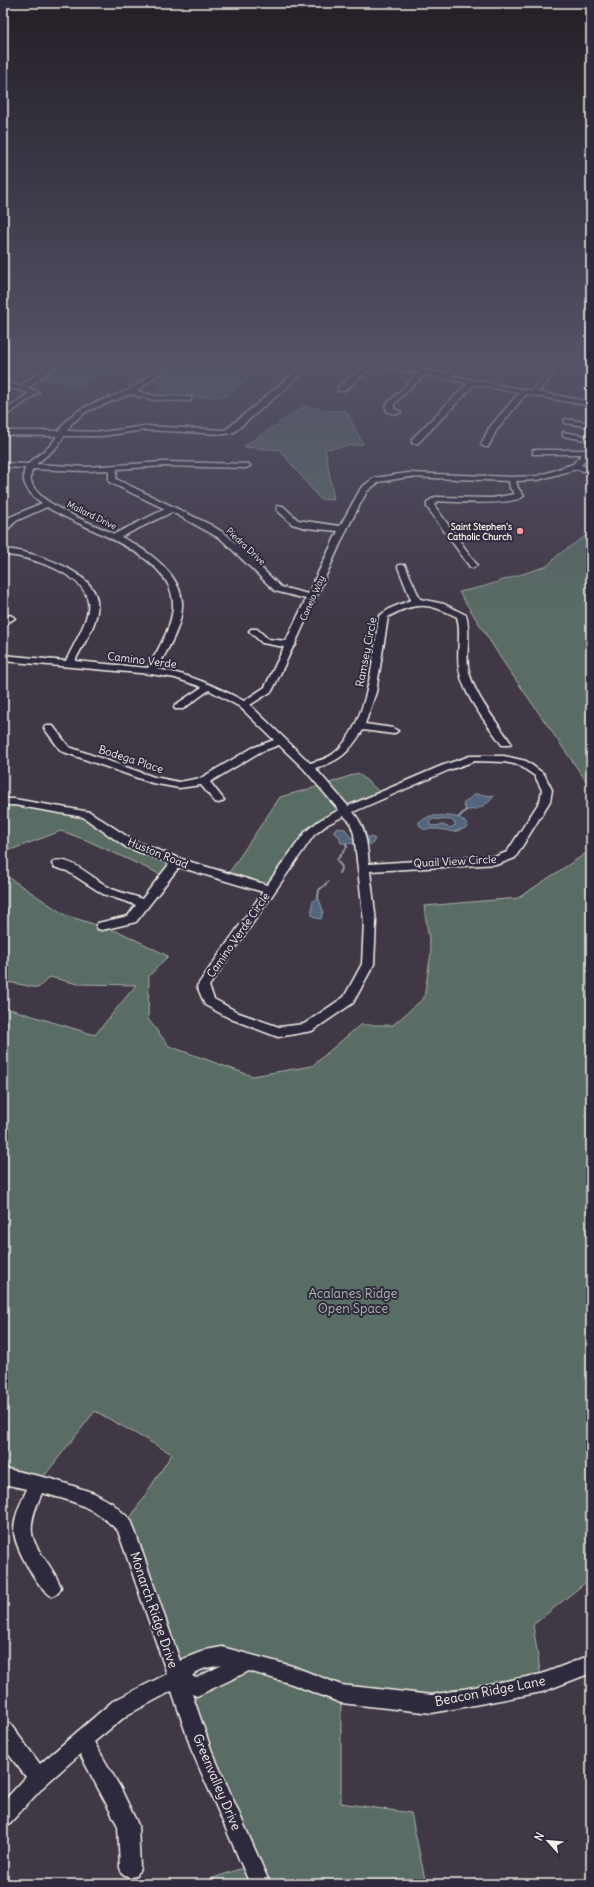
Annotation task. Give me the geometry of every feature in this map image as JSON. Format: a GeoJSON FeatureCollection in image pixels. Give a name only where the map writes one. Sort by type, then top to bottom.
{"type":"FeatureCollection","features":[{"type":"Feature","properties":{"kind":"street"},"geometry":{"type":"LineString","coordinates":[[30,466],[46,450]]}},
{"type":"Feature","properties":{"kind":"street"},"geometry":{"type":"LineString","coordinates":[[536,452],[590,451]]}},
{"type":"Feature","properties":{"kind":"street"},"geometry":{"type":"LineString","coordinates":[[473,565],[430,505],[431,502],[435,499],[492,500],[520,496],[514,488],[512,479],[538,478],[555,474],[576,466],[590,451]]}},
{"type":"Feature","properties":{"kind":"street"},"geometry":{"type":"LineString","coordinates":[[3,465],[86,469],[164,464],[246,466]]}},
{"type":"Feature","properties":{"kind":"street","name":"Mallard Drive"},"geometry":{"type":"LineString","coordinates":[[30,466],[27,480],[33,494],[47,504],[138,550],[157,565],[171,583],[177,598],[176,618],[151,671]]}},
{"type":"Feature","properties":{"kind":"street"},"geometry":{"type":"LineString","coordinates":[[576,466],[591,471]]}},
{"type":"Feature","properties":{"kind":"street","name":"Piedra Drive"},"geometry":{"type":"LineString","coordinates":[[112,468],[112,480],[208,527],[224,537],[278,589],[312,598]]}},
{"type":"Feature","properties":{"kind":"street","name":"Conejo Way"},"geometry":{"type":"LineString","coordinates":[[244,705],[269,689],[291,645],[343,529],[364,490],[372,483],[377,480],[408,475],[512,479]]}},
{"type":"Feature","properties":{"kind":"street"},"geometry":{"type":"LineString","coordinates":[[3,529],[13,519],[47,504]]}},
{"type":"Feature","properties":{"kind":"street"},"geometry":{"type":"LineString","coordinates":[[280,508],[295,522],[343,529]]}},
{"type":"Feature","properties":{"kind":"street"},"geometry":{"type":"LineString","coordinates":[[114,537],[172,509]]}},
{"type":"Feature","properties":{"kind":"street"},"geometry":{"type":"LineString","coordinates":[[3,517],[13,519]]}},
{"type":"Feature","properties":{"kind":"street"},"geometry":{"type":"LineString","coordinates":[[3,552],[14,552],[36,557],[60,568],[78,579],[88,590],[93,600],[91,615],[69,664]]}},
{"type":"Feature","properties":{"kind":"street"},"geometry":{"type":"LineString","coordinates":[[402,568],[416,601]]}},
{"type":"Feature","properties":{"kind":"street","name":"Ramsey Circle"},"geometry":{"type":"LineString","coordinates":[[308,767],[336,757],[351,743],[359,726],[374,682],[384,616],[397,607],[416,601],[438,605],[461,615],[466,625],[463,668],[466,680],[506,743]]}},
{"type":"Feature","properties":{"kind":"street"},"geometry":{"type":"LineString","coordinates":[[254,631],[265,640],[291,645]]}},
{"type":"Feature","properties":{"kind":"street","name":"Camino Verde"},"geometry":{"type":"LineString","coordinates":[[3,658],[151,671],[177,676],[209,686],[244,705],[308,767],[347,810]]}},
{"type":"Feature","properties":{"kind":"street"},"geometry":{"type":"LineString","coordinates":[[179,708],[209,686]]}},
{"type":"Feature","properties":{"kind":"street"},"geometry":{"type":"LineString","coordinates":[[359,726],[392,731]]}},
{"type":"Feature","properties":{"kind":"street","name":"Bodega Place"},"geometry":{"type":"LineString","coordinates":[[49,728],[65,749],[152,780],[179,785],[204,781],[256,750],[280,741]]}},
{"type":"Feature","properties":{"kind":"street","name":"Quail View Circle"},"geometry":{"type":"LineString","coordinates":[[347,810],[474,758],[504,759],[522,763],[539,774],[547,790],[545,801],[511,855],[499,860],[364,868]]}},
{"type":"Feature","properties":{"kind":"street"},"geometry":{"type":"LineString","coordinates":[[204,781],[219,800]]}},
{"type":"Feature","properties":{"kind":"street","name":"Huston Road"},"geometry":{"type":"LineString","coordinates":[[3,802],[14,802],[86,814],[130,844],[177,862],[270,890]]}},
{"type":"Feature","properties":{"kind":"street","name":"Camino Verde Circle"},"geometry":{"type":"LineString","coordinates":[[347,810],[356,821],[360,840],[370,922],[368,964],[349,1000],[332,1013],[307,1028],[278,1032],[235,1016],[209,1002],[203,986],[310,833],[324,822],[347,810]]}},
{"type":"Feature","properties":{"kind":"street"},"geometry":{"type":"LineString","coordinates":[[102,926],[132,919],[177,862]]}},
{"type":"Feature","properties":{"kind":"street"},"geometry":{"type":"LineString","coordinates":[[58,864],[71,868],[107,892],[145,904]]}},
{"type":"Feature","properties":{"kind":"street","name":"Monarch Ridge Drive"},"geometry":{"type":"LineString","coordinates":[[3,1476],[38,1484],[100,1504],[125,1526],[177,1679],[120,1708],[38,1778],[3,1816]]}},
{"type":"Feature","properties":{"kind":"street"},"geometry":{"type":"LineString","coordinates":[[38,1484],[29,1503],[22,1534],[30,1552],[52,1587]]}},
{"type":"Feature","properties":{"kind":"street","name":"Beacon Ridge Lane"},"geometry":{"type":"LineString","coordinates":[[177,1679],[197,1688],[248,1662],[292,1675],[341,1694],[432,1704],[542,1683],[591,1664]]}},
{"type":"Feature","properties":{"kind":"street","name":"Greenvalley Drive"},"geometry":{"type":"LineString","coordinates":[[177,1679],[202,1751],[260,1884]]}},
{"type":"Feature","properties":{"kind":"street"},"geometry":{"type":"LineString","coordinates":[[3,1731],[38,1778]]}},
{"type":"Feature","properties":{"kind":"street"},"geometry":{"type":"LineString","coordinates":[[83,1741],[113,1794],[128,1825],[130,1868]]}},
{"type":"Feature","properties":{"kind":"green space"},"geometry":{"type":"Polygon","coordinates":[[[280,450],[325,450],[334,500],[320,499],[280,450]]]}},
{"type":"Feature","properties":{"kind":"green space"},"geometry":{"type":"Polygon","coordinates":[[[591,532],[591,788],[502,660],[459,592],[482,587],[547,566],[558,555],[591,532]]]}},
{"type":"Feature","properties":{"kind":"green space"},"geometry":{"type":"Polygon","coordinates":[[[358,773],[383,795],[324,822],[270,890],[226,877],[280,797],[324,785],[358,773]]]}},
{"type":"Feature","properties":{"kind":"green space"},"geometry":{"type":"Polygon","coordinates":[[[3,802],[86,814],[130,844],[177,862],[166,877],[86,840],[61,831],[13,849],[3,849],[3,802]]]}},
{"type":"Feature","properties":{"kind":"green space","name":"Acalanes Ridge Open Space"},"geometry":{"type":"Polygon","coordinates":[[[591,850],[591,1578],[533,1625],[542,1683],[432,1704],[341,1694],[341,1803],[411,1813],[426,1884],[195,1884],[252,1865],[202,1751],[178,1680],[197,1687],[247,1662],[222,1656],[189,1665],[177,1679],[125,1526],[172,1454],[95,1411],[38,1484],[3,1476],[3,1007],[95,1035],[136,985],[78,984],[50,977],[38,988],[3,981],[3,879],[8,877],[65,915],[122,933],[168,956],[149,976],[148,1019],[169,1046],[252,1076],[312,1066],[360,1025],[393,1025],[424,998],[431,953],[424,906],[518,898],[591,850]]]}},
{"type":"Feature","properties":{"kind":"water"},"geometry":{"type":"Polygon","coordinates":[[[475,794],[494,796],[489,802],[482,806],[466,810],[463,804],[475,794]]]}},
{"type":"Feature","properties":{"kind":"water"},"geometry":{"type":"Polygon","coordinates":[[[430,816],[452,816],[462,819],[468,827],[454,832],[440,829],[423,829],[419,822],[430,816]],[[433,819],[429,822],[431,826],[443,825],[450,828],[456,825],[452,820],[433,819]]]}},
{"type":"Feature","properties":{"kind":"water"},"geometry":{"type":"Polygon","coordinates":[[[336,828],[345,829],[351,838],[371,837],[375,839],[372,844],[341,843],[339,836],[333,832],[336,828]]]}},
{"type":"Feature","properties":{"kind":"water"},"geometry":{"type":"Polygon","coordinates":[[[315,899],[319,899],[323,911],[321,919],[312,915],[312,903],[315,899]]]}},
{"type":"Feature","properties":{"kind":"waterway"},"geometry":{"type":"LineString","coordinates":[[459,817],[466,810]]}},
{"type":"Feature","properties":{"kind":"waterway"},"geometry":{"type":"LineString","coordinates":[[339,873],[342,867],[337,860],[347,847],[346,843]]}},
{"type":"Feature","properties":{"kind":"waterway"},"geometry":{"type":"LineString","coordinates":[[318,898],[319,890],[328,882]]}},
{"type":"Feature","properties":{"kind":"place","name":"Saint Stephen's Catholic Church"},"geometry":{"type":"Point","coordinates":[520,531]}}]}
